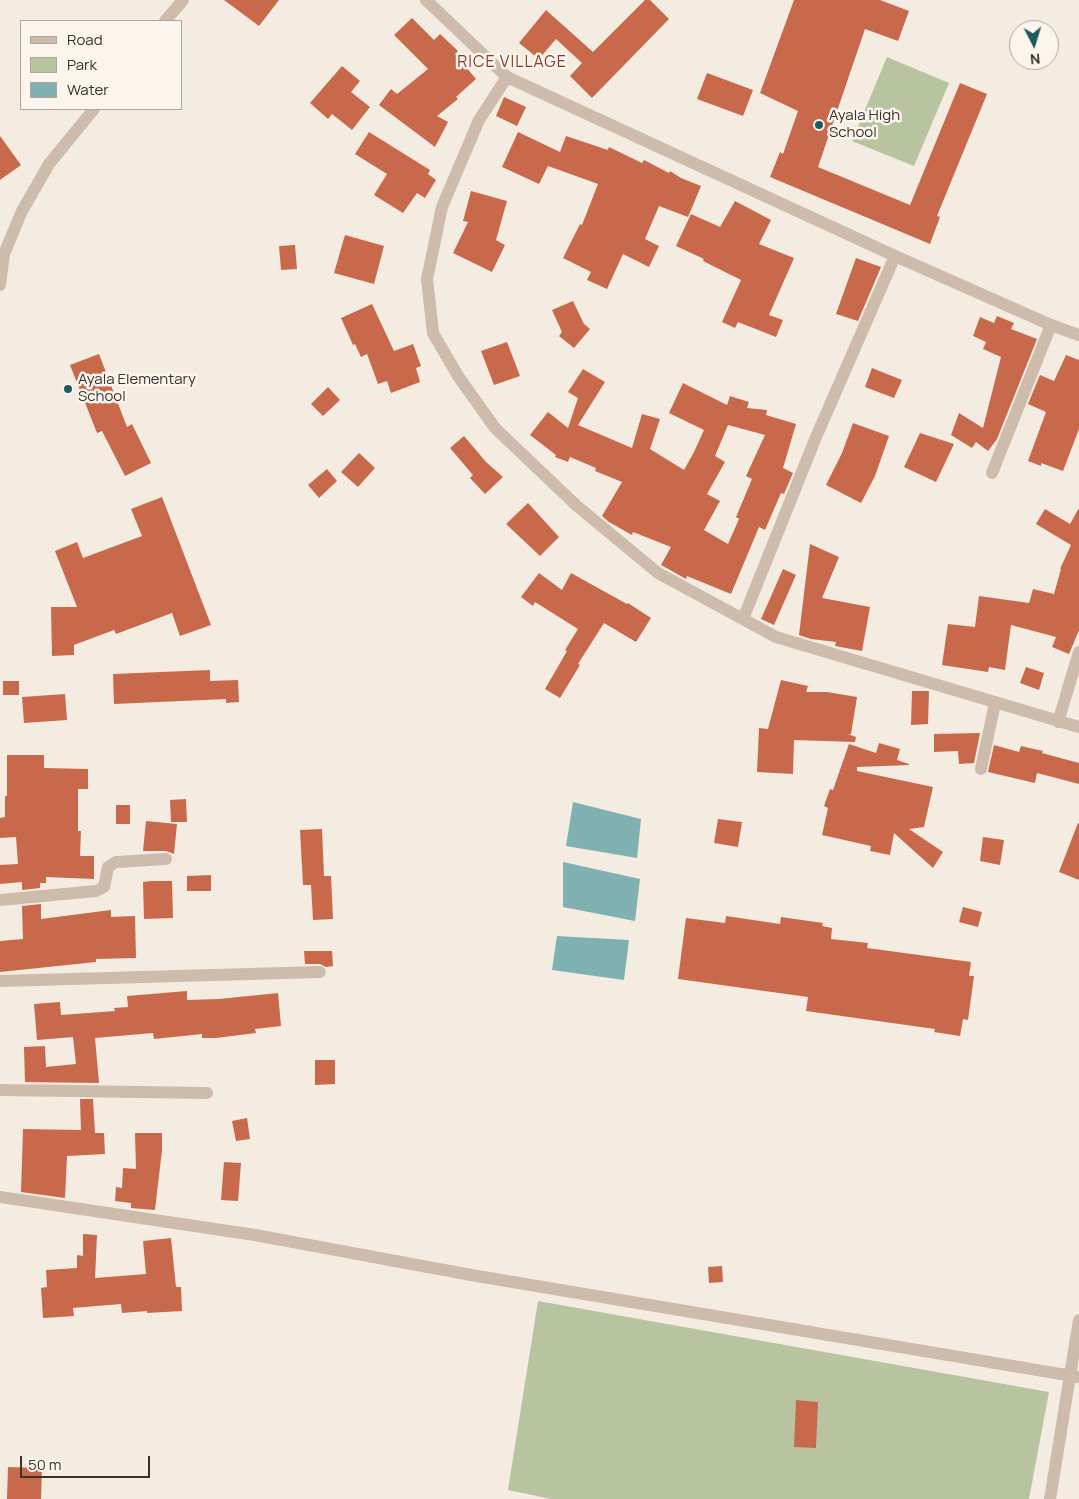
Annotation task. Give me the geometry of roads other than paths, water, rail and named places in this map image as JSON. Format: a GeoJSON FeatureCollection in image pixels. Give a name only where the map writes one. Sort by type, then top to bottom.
{"type":"FeatureCollection","features":[{"type":"Feature","properties":{"kind":"street"},"geometry":{"type":"LineString","coordinates":[[166,20],[183,0]]}},
{"type":"Feature","properties":{"kind":"street"},"geometry":{"type":"LineString","coordinates":[[426,0],[507,77],[896,256],[1051,325],[1079,335]]}},
{"type":"Feature","properties":{"kind":"street"},"geometry":{"type":"LineString","coordinates":[[507,77],[479,120],[442,207],[428,278],[433,333],[458,376],[496,428],[577,506],[658,573],[776,637],[1079,727]]}},
{"type":"Feature","properties":{"kind":"street"},"geometry":{"type":"LineString","coordinates":[[0,286],[4,254],[22,210],[49,164],[93,110]]}},
{"type":"Feature","properties":{"kind":"street"},"geometry":{"type":"LineString","coordinates":[[743,619],[816,437],[896,256]]}},
{"type":"Feature","properties":{"kind":"street"},"geometry":{"type":"LineString","coordinates":[[992,473],[1051,325]]}},
{"type":"Feature","properties":{"kind":"street"},"geometry":{"type":"LineString","coordinates":[[1058,722],[1079,652]]}},
{"type":"Feature","properties":{"kind":"street"},"geometry":{"type":"LineString","coordinates":[[981,769],[995,703]]}},
{"type":"Feature","properties":{"kind":"street"},"geometry":{"type":"LineString","coordinates":[[0,900],[96,891],[104,887],[108,867],[116,862],[166,859]]}},
{"type":"Feature","properties":{"kind":"street"},"geometry":{"type":"LineString","coordinates":[[0,982],[320,972]]}},
{"type":"Feature","properties":{"kind":"street"},"geometry":{"type":"LineString","coordinates":[[0,1090],[207,1093]]}},
{"type":"Feature","properties":{"kind":"street"},"geometry":{"type":"LineString","coordinates":[[0,1197],[255,1235],[471,1275],[1074,1377]]}},
{"type":"Feature","properties":{"kind":"street"},"geometry":{"type":"LineString","coordinates":[[1050,1499],[1074,1377],[1079,1320]]}},
{"type":"Feature","properties":{"kind":"water"},"geometry":{"type":"Polygon","coordinates":[[[573,802],[641,819],[637,858],[566,846],[573,802]]]}},
{"type":"Feature","properties":{"kind":"water"},"geometry":{"type":"Polygon","coordinates":[[[563,862],[640,879],[635,921],[563,907],[563,862]]]}},
{"type":"Feature","properties":{"kind":"water"},"geometry":{"type":"Polygon","coordinates":[[[557,936],[629,940],[624,980],[552,970],[557,936]]]}},
{"type":"Feature","properties":{"kind":"place","name":"Ayala High School"},"geometry":{"type":"Point","coordinates":[819,125]}},
{"type":"Feature","properties":{"kind":"place","name":"Ayala Elementary School"},"geometry":{"type":"Point","coordinates":[68,389]}},
{"type":"Feature","properties":{"kind":"district","name":"RICE VILLAGE"},"geometry":{"type":"Point","coordinates":[512,63]}}]}
